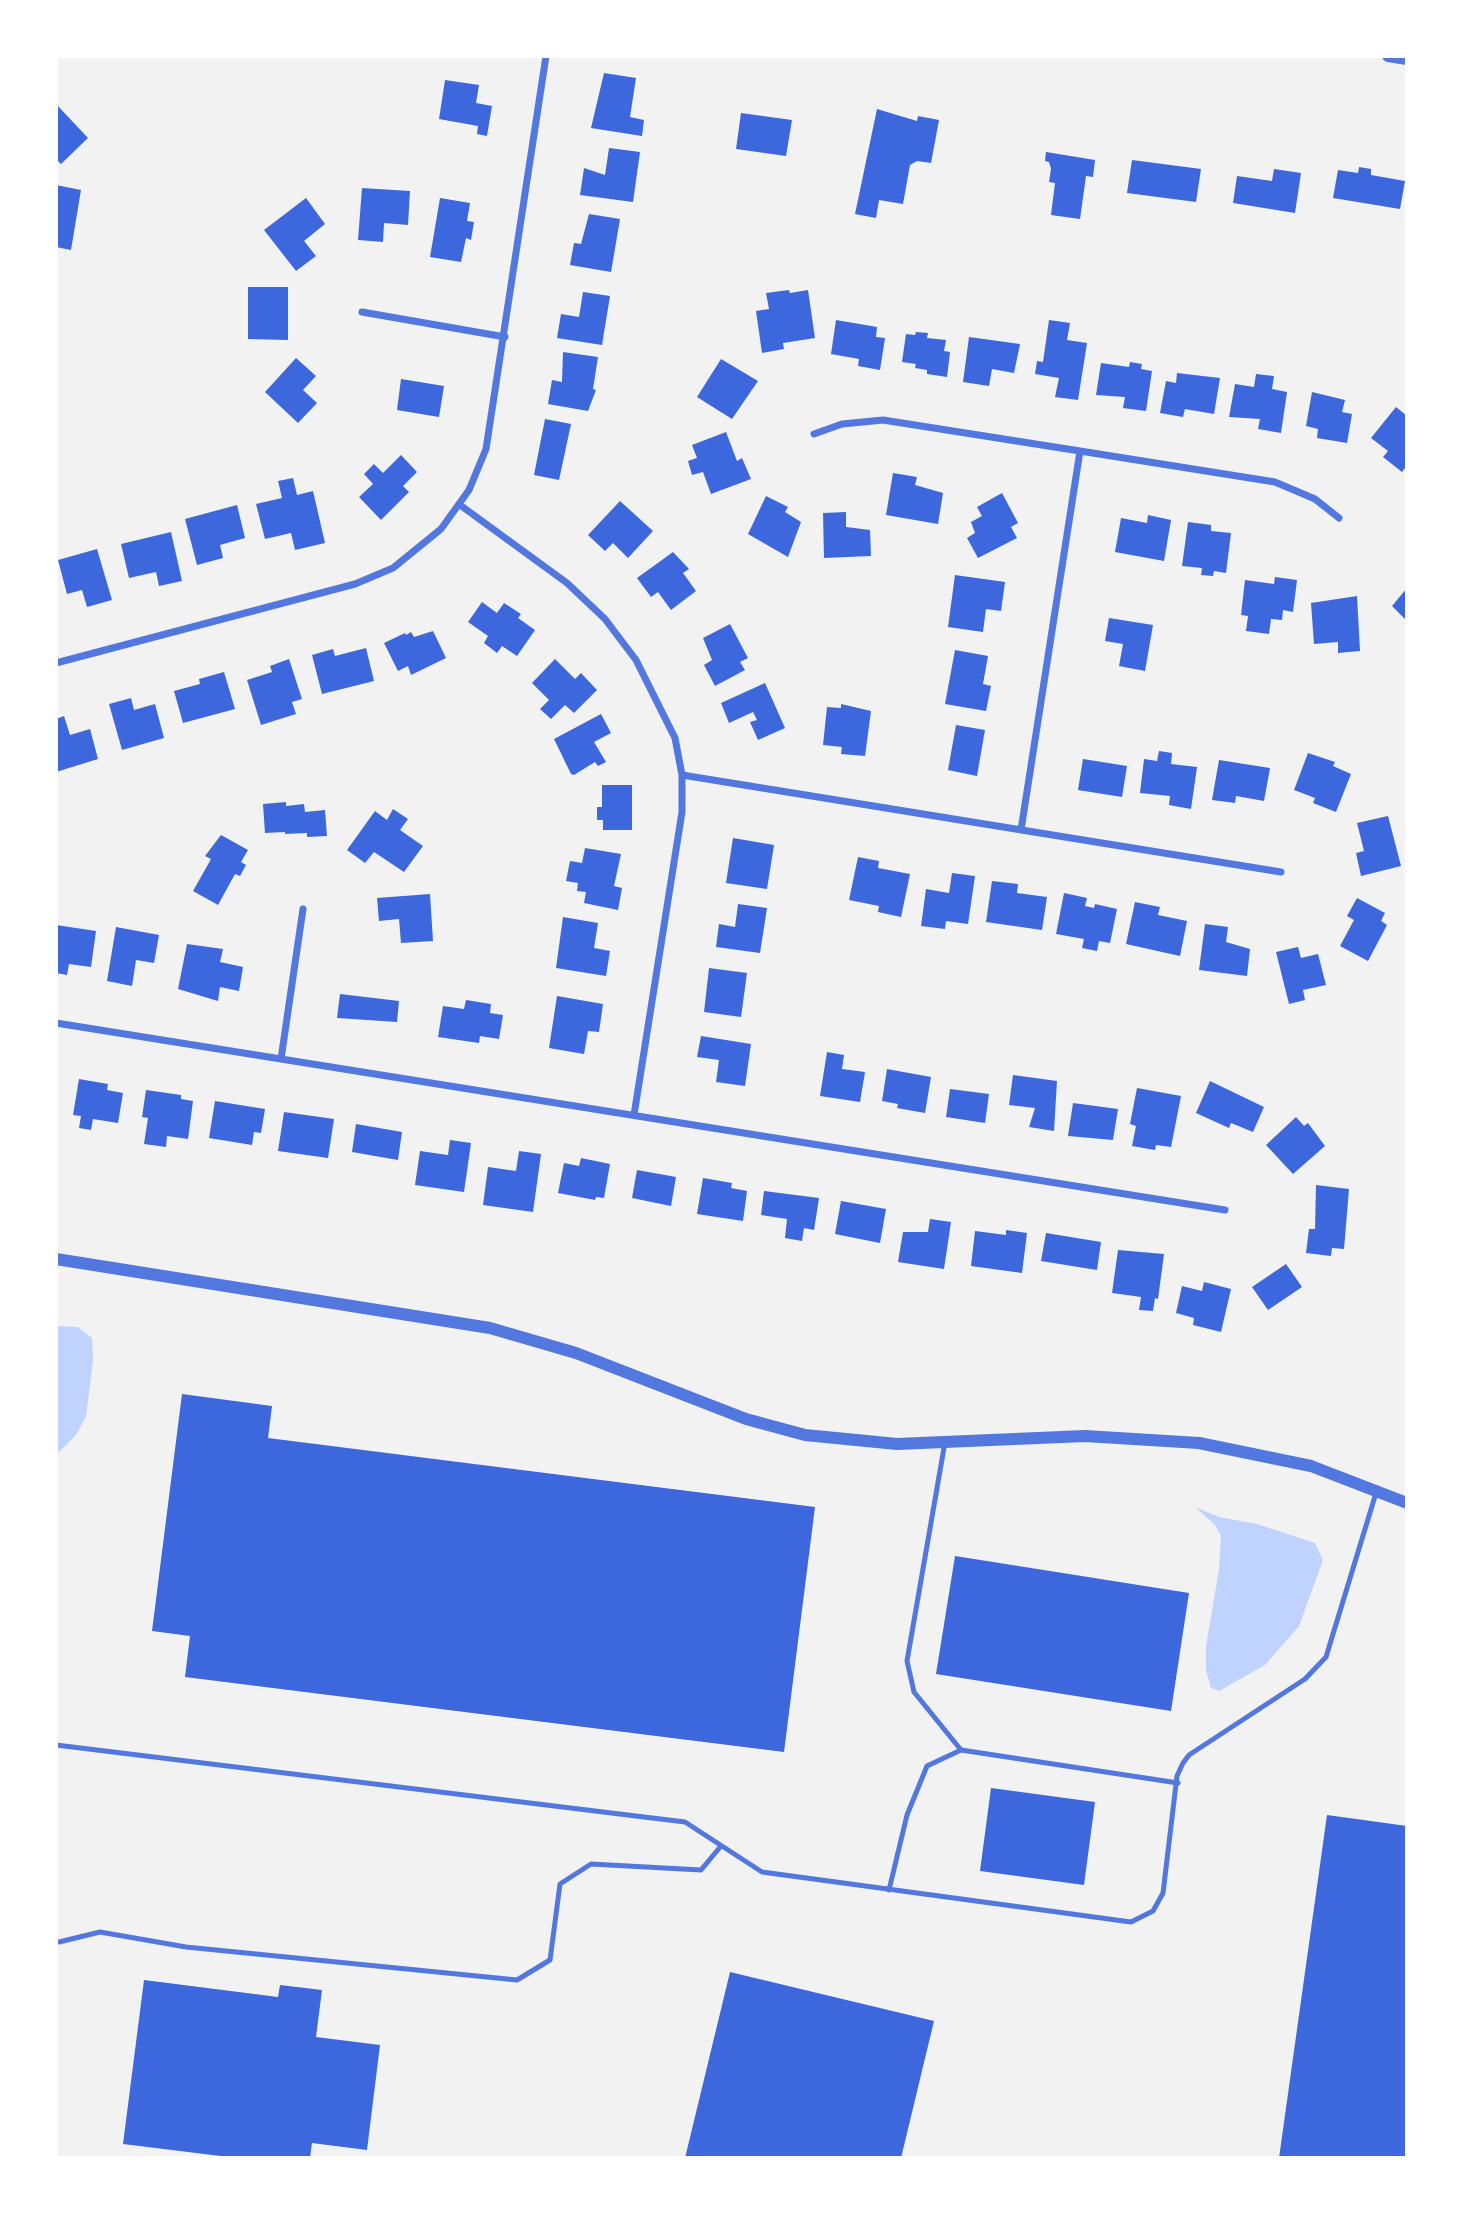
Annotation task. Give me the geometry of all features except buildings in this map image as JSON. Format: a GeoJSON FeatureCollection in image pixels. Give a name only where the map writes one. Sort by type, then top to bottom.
{"type":"FeatureCollection","features":[{"type":"Feature","properties":{"kind":"street"},"geometry":{"type":"LineString","coordinates":[[56,663],[364,580],[393,568],[441,529],[460,505],[486,449],[546,56]]}},
{"type":"Feature","properties":{"kind":"street"},"geometry":{"type":"LineString","coordinates":[[1388,56],[1407,59]]}},
{"type":"Feature","properties":{"kind":"street"},"geometry":{"type":"LineString","coordinates":[[362,312],[505,337]]}},
{"type":"Feature","properties":{"kind":"street"},"geometry":{"type":"LineString","coordinates":[[814,434],[842,424],[883,420],[1080,450],[1275,482],[1315,499],[1339,518]]}},
{"type":"Feature","properties":{"kind":"street"},"geometry":{"type":"LineString","coordinates":[[1021,830],[1080,450]]}},
{"type":"Feature","properties":{"kind":"street"},"geometry":{"type":"LineString","coordinates":[[460,505],[567,583],[605,619],[636,660],[657,696],[675,738],[682,775],[682,812],[634,1115]]}},
{"type":"Feature","properties":{"kind":"street"},"geometry":{"type":"LineString","coordinates":[[682,775],[1281,873]]}},
{"type":"Feature","properties":{"kind":"street"},"geometry":{"type":"LineString","coordinates":[[281,1059],[303,909]]}},
{"type":"Feature","properties":{"kind":"street"},"geometry":{"type":"LineString","coordinates":[[56,1023],[1225,1210]]}},
{"type":"Feature","properties":{"kind":"street"},"geometry":{"type":"LineString","coordinates":[[56,1259],[490,1328],[576,1353],[746,1419],[805,1435],[867,1443],[1085,1436],[1168,1439],[1280,1458],[1377,1489],[1407,1503]]}},
{"type":"Feature","properties":{"kind":"lane"},"geometry":{"type":"LineString","coordinates":[[945,1442],[906,1661],[914,1692],[961,1750]]}},
{"type":"Feature","properties":{"kind":"lane"},"geometry":{"type":"LineString","coordinates":[[56,1745],[685,1822],[762,1872],[1121,1923],[1136,1921],[1153,1910],[1163,1893],[1181,1767],[1189,1755],[1305,1679],[1325,1657],[1377,1489]]}},
{"type":"Feature","properties":{"kind":"lane"},"geometry":{"type":"LineString","coordinates":[[889,1890],[907,1815],[927,1766],[961,1750],[1178,1783]]}},
{"type":"Feature","properties":{"kind":"lane"},"geometry":{"type":"LineString","coordinates":[[59,1942],[100,1932],[186,1947],[517,1980],[550,1960],[560,1884],[591,1864],[701,1870],[721,1846]]}},
{"type":"Feature","properties":{"kind":"water"},"geometry":{"type":"Polygon","coordinates":[[[56,1326],[78,1327],[92,1338],[93,1360],[86,1417],[75,1436],[56,1455],[56,1326]]]}},
{"type":"Feature","properties":{"kind":"water"},"geometry":{"type":"Polygon","coordinates":[[[1195,1507],[1219,1517],[1257,1524],[1315,1543],[1323,1560],[1299,1626],[1265,1665],[1219,1691],[1211,1688],[1206,1670],[1206,1646],[1219,1569],[1221,1536],[1215,1525],[1195,1507]]]}}]}
